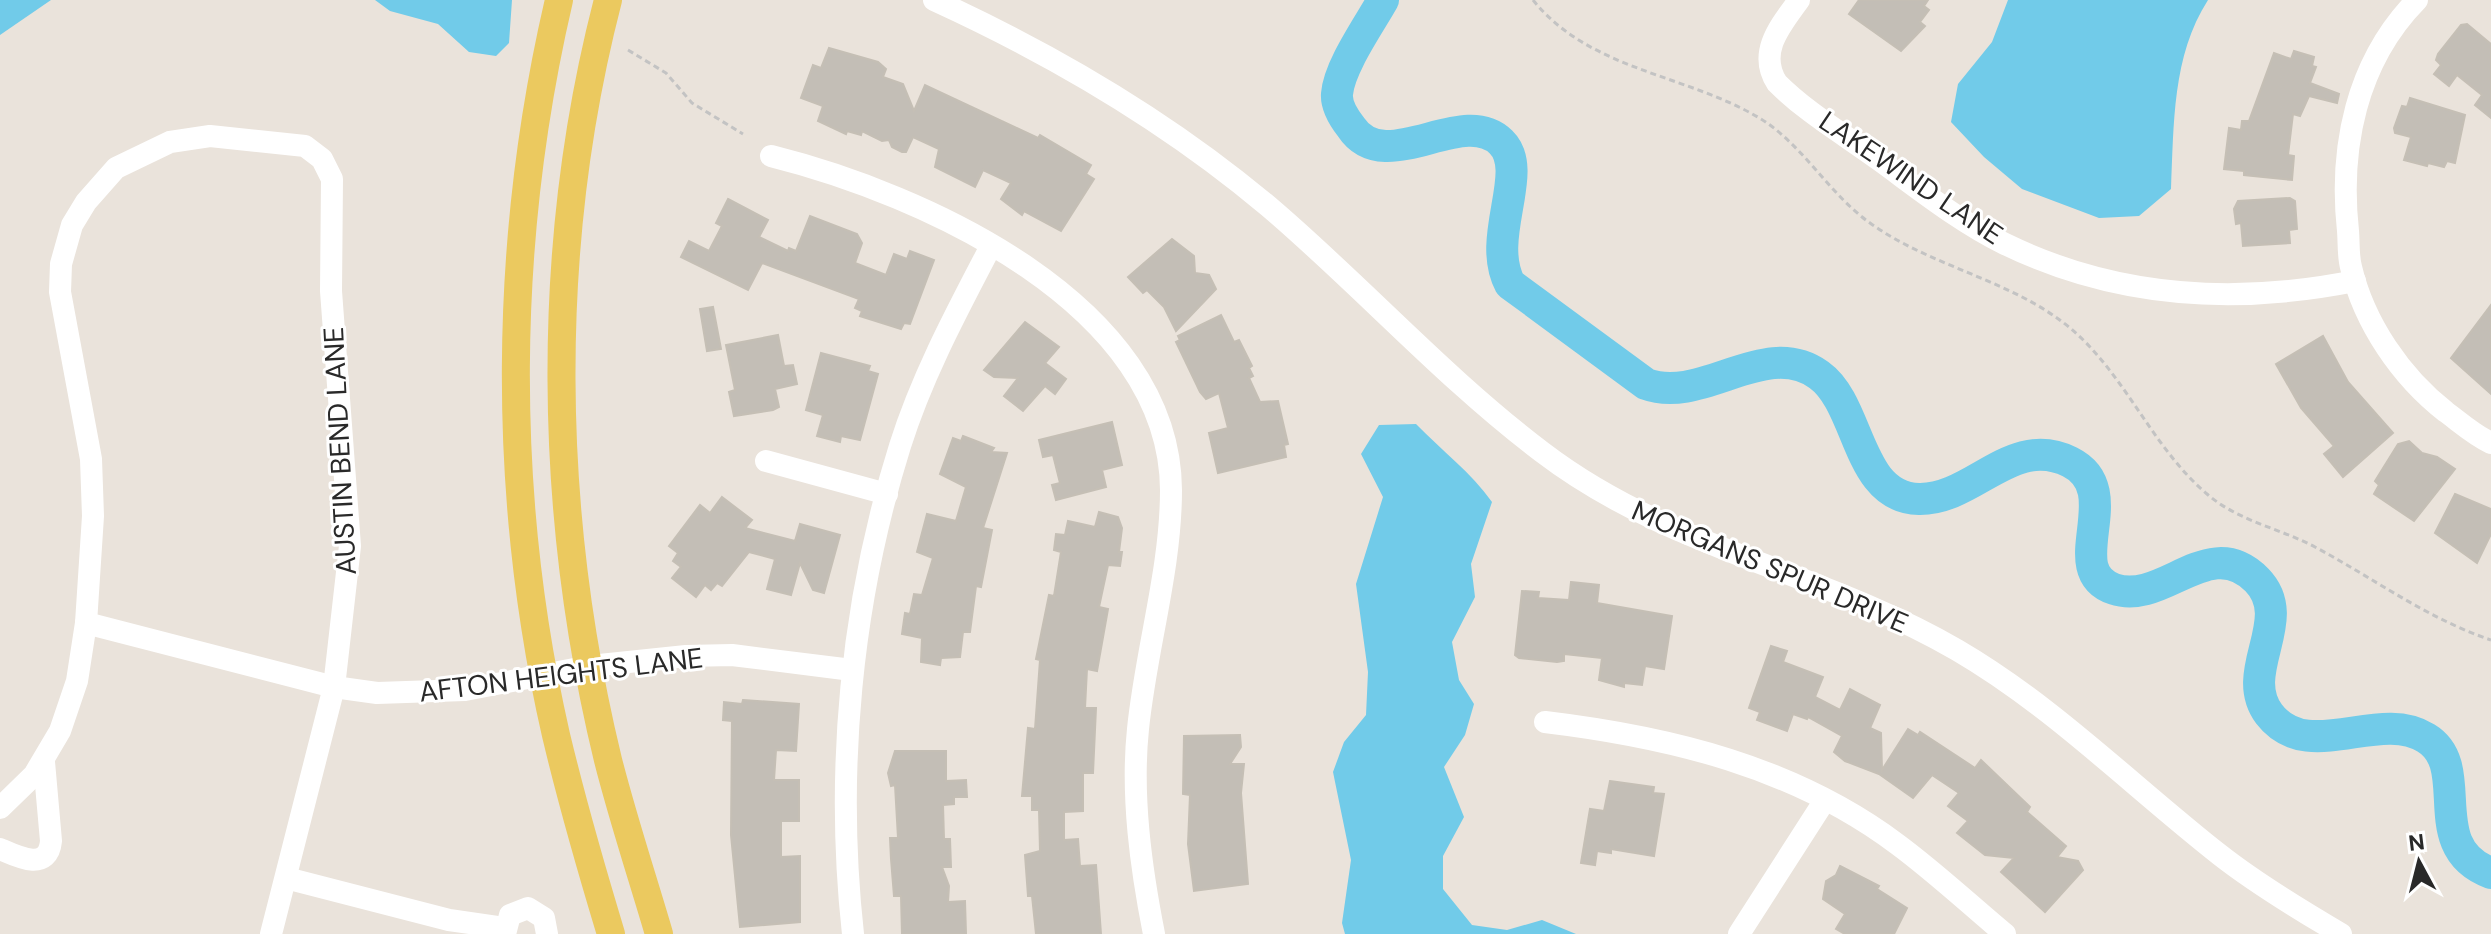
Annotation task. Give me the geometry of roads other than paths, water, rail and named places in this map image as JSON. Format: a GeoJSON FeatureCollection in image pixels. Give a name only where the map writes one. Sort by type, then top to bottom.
{"type":"FeatureCollection","features":[{"type":"Feature","properties":{"kind":"main road"},"geometry":{"type":"LineString","coordinates":[[559,0],[544,67],[529,161],[516,341],[521,495],[544,674],[578,822],[611,934]]}},
{"type":"Feature","properties":{"kind":"main road"},"geometry":{"type":"LineString","coordinates":[[608,0],[578,146],[563,323],[564,433],[571,533],[590,666],[608,758],[659,934]]}},
{"type":"Feature","properties":{"kind":"street","name":"MORGANS SPUR DRIVE"},"geometry":{"type":"LineString","coordinates":[[934,0],[1076,74],[1218,168],[1313,246],[1500,418],[1590,486],[1677,532],[1848,594],[1958,650],[2010,683],[2057,719],[2224,858],[2341,934]]}},
{"type":"Feature","properties":{"kind":"street","name":"LAKEWIND LANE"},"geometry":{"type":"LineString","coordinates":[[1799,0],[1772,40],[1770,64],[1774,78],[1789,95],[1917,188],[2003,243],[2066,270],[2134,287],[2220,296],[2275,294],[2355,281]]}},
{"type":"Feature","properties":{"kind":"street"},"geometry":{"type":"LineString","coordinates":[[2417,0],[2381,48],[2358,95],[2347,145],[2344,194],[2350,264],[2371,322],[2398,363],[2428,398],[2479,438],[2491,443]]}},
{"type":"Feature","properties":{"kind":"street","name":"AUSTIN BEND LANE"},"geometry":{"type":"LineString","coordinates":[[86,623],[93,516],[91,459],[60,292],[61,264],[72,225],[86,202],[116,168],[170,142],[225,136],[299,144],[318,155],[332,179],[331,291],[350,521],[348,586],[334,687],[271,934]]}},
{"type":"Feature","properties":{"kind":"street"},"geometry":{"type":"LineString","coordinates":[[771,156],[858,183],[935,217],[991,246],[1061,290],[1099,324],[1130,362],[1153,405],[1165,445],[1171,487],[1168,543],[1138,732],[1137,789],[1142,861],[1154,934]]}},
{"type":"Feature","properties":{"kind":"street"},"geometry":{"type":"LineString","coordinates":[[853,934],[848,837],[852,670],[862,599],[887,494],[921,390],[991,246]]}},
{"type":"Feature","properties":{"kind":"street"},"geometry":{"type":"LineString","coordinates":[[766,461],[887,494]]}},
{"type":"Feature","properties":{"kind":"street","name":"AFTON HEIGHTS LANE"},"geometry":{"type":"LineString","coordinates":[[86,623],[334,687],[425,694],[465,690],[590,666],[686,656],[732,655],[852,670]]}},
{"type":"Feature","properties":{"kind":"street"},"geometry":{"type":"LineString","coordinates":[[0,808],[25,786],[44,762],[72,699],[86,623]]}},
{"type":"Feature","properties":{"kind":"street"},"geometry":{"type":"LineString","coordinates":[[1545,722],[1680,743],[1756,767],[1825,800],[1896,843],[2005,934]]}},
{"type":"Feature","properties":{"kind":"street"},"geometry":{"type":"LineString","coordinates":[[0,849],[28,861],[39,860],[48,852],[51,841],[44,762]]}},
{"type":"Feature","properties":{"kind":"street"},"geometry":{"type":"LineString","coordinates":[[1739,934],[1825,800]]}},
{"type":"Feature","properties":{"kind":"street"},"geometry":{"type":"LineString","coordinates":[[286,878],[504,931],[514,912],[528,908],[544,918],[547,934]]}},
{"type":"Feature","properties":{"kind":"water"},"geometry":{"type":"Polygon","coordinates":[[[0,0],[51,0],[0,35],[0,0]]]}},
{"type":"Feature","properties":{"kind":"water"},"geometry":{"type":"Polygon","coordinates":[[[375,0],[512,0],[509,43],[496,56],[469,52],[438,24],[390,11],[375,0]]]}},
{"type":"Feature","properties":{"kind":"water"},"geometry":{"type":"Polygon","coordinates":[[[2008,0],[2208,0],[2187,44],[2181,67],[2171,189],[2139,216],[2099,218],[2022,189],[1984,157],[1951,122],[1958,84],[1992,42],[2008,0]]]}},
{"type":"Feature","properties":{"kind":"water"},"geometry":{"type":"Polygon","coordinates":[[[1416,424],[1466,471],[1492,502],[1471,564],[1475,597],[1452,642],[1459,680],[1474,704],[1465,735],[1444,767],[1464,817],[1443,856],[1443,889],[1472,925],[1507,930],[1542,920],[1576,934],[1345,934],[1342,923],[1351,860],[1333,772],[1344,742],[1366,715],[1368,672],[1356,584],[1383,497],[1361,454],[1379,425],[1416,424]]]}},
{"type":"Feature","properties":{"kind":"waterway"},"geometry":{"type":"LineString","coordinates":[[1383,0],[1343,71],[1337,94],[1341,112],[1366,141],[1383,146],[1403,145],[1466,131],[1485,133],[1501,142],[1509,154],[1512,170],[1502,246],[1510,284],[1646,384],[1668,388],[1689,386],[1756,366],[1777,363],[1798,365],[1819,375],[1833,389],[1871,467],[1883,483],[1898,495],[1919,499],[1939,497],[2011,461],[2030,456],[2049,455],[2070,462],[2086,475],[2094,491],[2091,548],[2092,565],[2099,579],[2114,589],[2133,591],[2151,588],[2204,566],[2221,563],[2239,567],[2257,580],[2267,595],[2271,612],[2259,681],[2261,698],[2269,714],[2285,728],[2303,735],[2323,736],[2387,729],[2407,730],[2426,738],[2440,751],[2447,768],[2452,827],[2458,845],[2470,861],[2491,873]]}}]}
